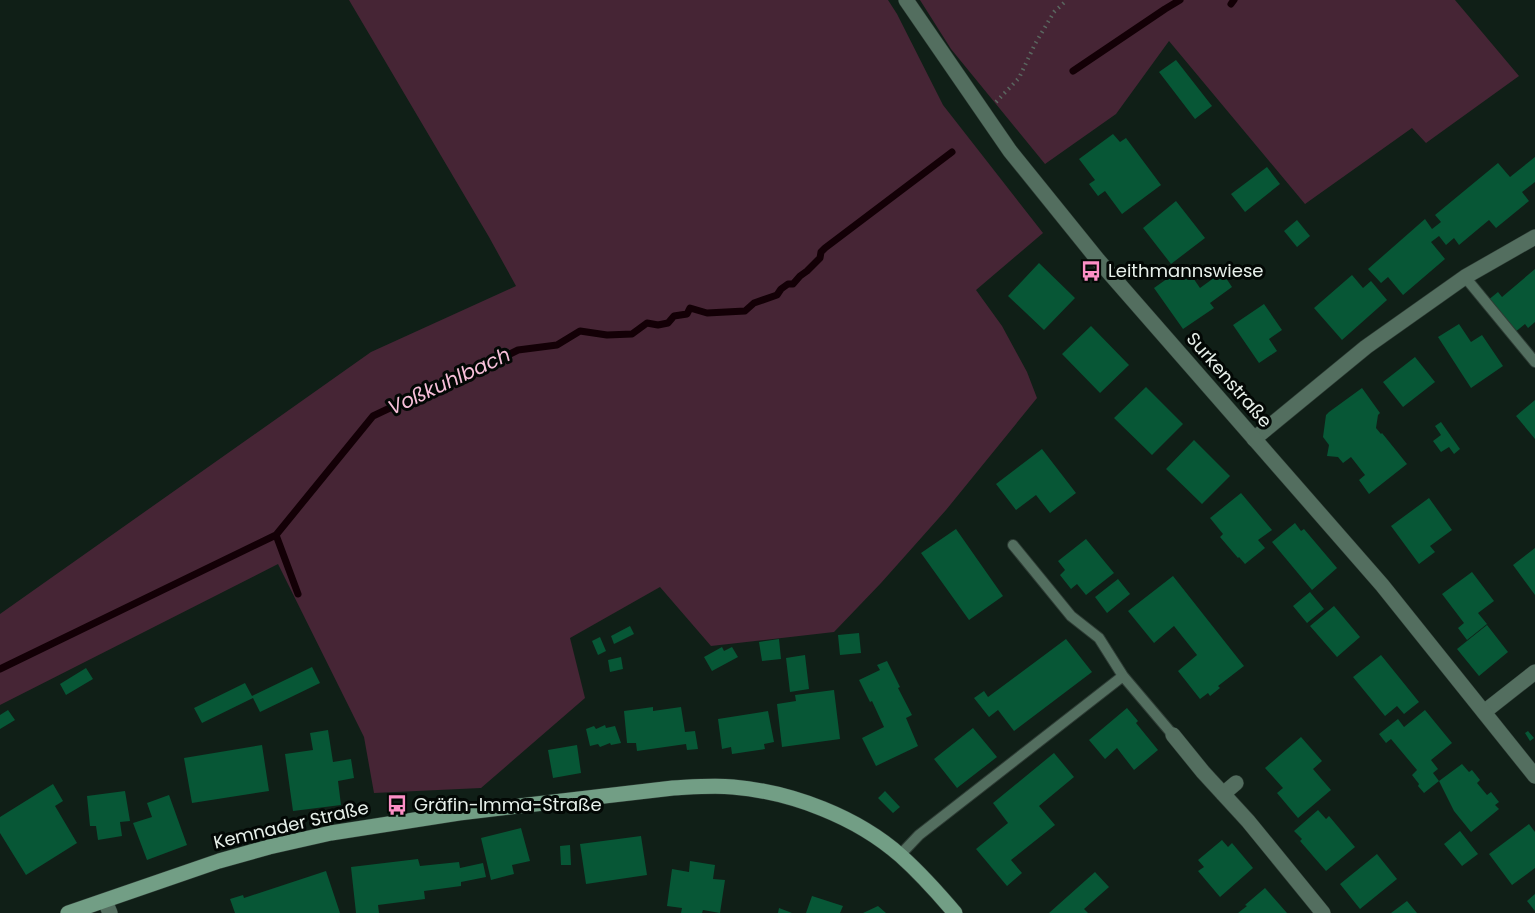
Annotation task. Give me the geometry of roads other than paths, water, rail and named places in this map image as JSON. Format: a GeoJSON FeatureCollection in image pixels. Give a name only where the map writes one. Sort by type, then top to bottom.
{"type":"FeatureCollection","features":[{"type":"Feature","properties":{"kind":"main road","name":"Kemnader Straße"},"geometry":{"type":"LineString","coordinates":[[68,913],[107,907],[219,861],[332,832],[459,813],[709,786],[733,787],[786,796],[817,806],[848,821],[900,855],[930,884],[955,913]]}},
{"type":"Feature","properties":{"kind":"street","name":"Surkenstraße"},"geometry":{"type":"LineString","coordinates":[[906,0],[1010,151],[1098,260],[1382,585],[1535,776]]}},
{"type":"Feature","properties":{"kind":"street"},"geometry":{"type":"LineString","coordinates":[[1254,439],[1366,347],[1465,277],[1535,237]]}},
{"type":"Feature","properties":{"kind":"street"},"geometry":{"type":"LineString","coordinates":[[1484,712],[1535,672]]}},
{"type":"Feature","properties":{"kind":"street"},"geometry":{"type":"LineString","coordinates":[[1173,735],[1248,821],[1323,913]]}},
{"type":"Feature","properties":{"kind":"street"},"geometry":{"type":"LineString","coordinates":[[1223,794],[1236,783]]}},
{"type":"Feature","properties":{"kind":"lane"},"geometry":{"type":"LineString","coordinates":[[1465,277],[1535,362]]}},
{"type":"Feature","properties":{"kind":"lane"},"geometry":{"type":"LineString","coordinates":[[1013,544],[1071,616],[1099,638],[1123,676],[1173,735]]}},
{"type":"Feature","properties":{"kind":"lane"},"geometry":{"type":"LineString","coordinates":[[900,855],[920,835],[1123,676]]}},
{"type":"Feature","properties":{"kind":"waterway","name":"Voßkuhlbach"},"geometry":{"type":"LineString","coordinates":[[1073,71],[1180,0]]}},
{"type":"Feature","properties":{"kind":"waterway"},"geometry":{"type":"LineString","coordinates":[[1231,4],[1234,0]]}},
{"type":"Feature","properties":{"kind":"waterway","name":"Voßkuhlbach"},"geometry":{"type":"LineString","coordinates":[[0,669],[276,535],[373,416],[487,362],[518,350],[557,345],[580,331],[607,335],[632,334],[647,323],[658,325],[668,323],[674,316],[687,314],[690,308],[707,313],[745,311],[754,303],[777,295],[788,284],[793,284],[820,258],[825,248],[952,152]]}},
{"type":"Feature","properties":{"kind":"waterway"},"geometry":{"type":"LineString","coordinates":[[276,535],[298,594]]}},
{"type":"Feature","properties":{"kind":"place","name":"Leithmannswiese"},"geometry":{"type":"Point","coordinates":[1091,271]}},
{"type":"Feature","properties":{"kind":"place","name":"Gräfin-Imma-Straße"},"geometry":{"type":"Point","coordinates":[397,805]}}]}
